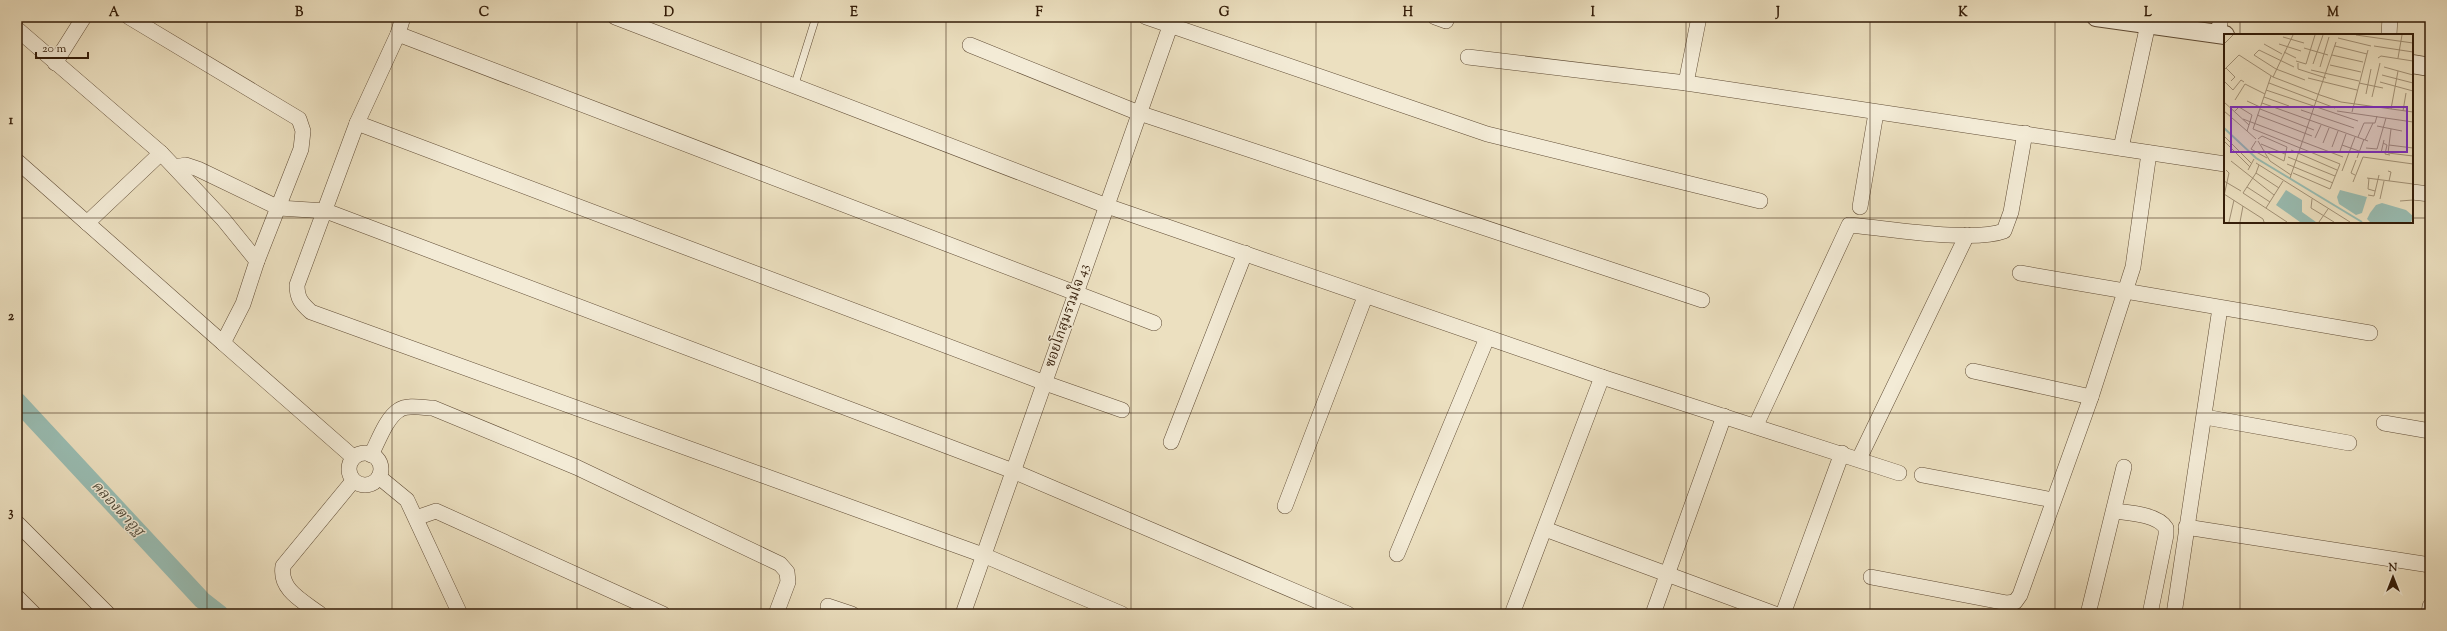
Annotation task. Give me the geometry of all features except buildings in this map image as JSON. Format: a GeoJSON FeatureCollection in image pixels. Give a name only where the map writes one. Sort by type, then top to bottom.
{"type":"FeatureCollection","features":[{"type":"Feature","properties":{"kind":"street"},"geometry":{"type":"LineString","coordinates":[[55,63],[84,17]]}},
{"type":"Feature","properties":{"kind":"street"},"geometry":{"type":"LineString","coordinates":[[129,17],[299,119],[303,131],[301,149],[280,208],[257,261],[243,304],[223,343]]}},
{"type":"Feature","properties":{"kind":"street"},"geometry":{"type":"LineString","coordinates":[[403,17],[398,34],[357,123],[326,211],[297,285],[297,296],[302,305],[311,312],[984,555],[1122,614]]}},
{"type":"Feature","properties":{"kind":"street"},"geometry":{"type":"LineString","coordinates":[[615,17],[1107,206],[1245,253],[1365,297],[1602,377],[1756,425],[1899,473]]}},
{"type":"Feature","properties":{"kind":"street"},"geometry":{"type":"LineString","coordinates":[[1146,17],[1172,22],[1487,134],[1760,201]]}},
{"type":"Feature","properties":{"kind":"street"},"geometry":{"type":"LineString","coordinates":[[1686,83],[1699,17]]}},
{"type":"Feature","properties":{"kind":"street"},"geometry":{"type":"LineString","coordinates":[[2096,17],[2148,24],[2221,29]]}},
{"type":"Feature","properties":{"kind":"street"},"geometry":{"type":"LineString","coordinates":[[2389,34],[2390,17]]}},
{"type":"Feature","properties":{"kind":"street","name":"ซอยโกสุมรวมใจ 43"},"geometry":{"type":"LineString","coordinates":[[963,614],[1172,22]]}},
{"type":"Feature","properties":{"kind":"street"},"geometry":{"type":"LineString","coordinates":[[2121,148],[2148,24]]}},
{"type":"Feature","properties":{"kind":"street"},"geometry":{"type":"LineString","coordinates":[[17,29],[161,153],[257,261]]}},
{"type":"Feature","properties":{"kind":"street"},"geometry":{"type":"LineString","coordinates":[[398,34],[1154,323]]}},
{"type":"Feature","properties":{"kind":"street"},"geometry":{"type":"LineString","coordinates":[[970,45],[1139,113],[1702,300]]}},
{"type":"Feature","properties":{"kind":"street"},"geometry":{"type":"LineString","coordinates":[[1468,57],[1686,83],[1876,113],[2025,133],[2224,164]]}},
{"type":"Feature","properties":{"kind":"street"},"geometry":{"type":"LineString","coordinates":[[2413,64],[2430,67]]}},
{"type":"Feature","properties":{"kind":"street"},"geometry":{"type":"LineString","coordinates":[[1860,206],[1876,113]]}},
{"type":"Feature","properties":{"kind":"street"},"geometry":{"type":"LineString","coordinates":[[357,123],[1045,383],[1122,410]]}},
{"type":"Feature","properties":{"kind":"street"},"geometry":{"type":"LineString","coordinates":[[1756,425],[1849,225],[1967,235],[1995,234],[2004,231],[2011,212],[2025,133]]}},
{"type":"Feature","properties":{"kind":"street"},"geometry":{"type":"LineString","coordinates":[[87,223],[161,153]]}},
{"type":"Feature","properties":{"kind":"street"},"geometry":{"type":"LineString","coordinates":[[1871,577],[2007,603],[2015,602],[2020,595],[2091,397],[2133,266],[2149,153]]}},
{"type":"Feature","properties":{"kind":"street"},"geometry":{"type":"LineString","coordinates":[[17,161],[353,457]]}},
{"type":"Feature","properties":{"kind":"street"},"geometry":{"type":"LineString","coordinates":[[175,167],[186,164],[280,208],[326,211],[1013,471],[1348,614]]}},
{"type":"Feature","properties":{"kind":"street"},"geometry":{"type":"LineString","coordinates":[[2413,192],[2430,194]]}},
{"type":"Feature","properties":{"kind":"street"},"geometry":{"type":"LineString","coordinates":[[1859,459],[1967,235]]}},
{"type":"Feature","properties":{"kind":"street"},"geometry":{"type":"LineString","coordinates":[[1171,442],[1245,253]]}},
{"type":"Feature","properties":{"kind":"street"},"geometry":{"type":"LineString","coordinates":[[2020,273],[2370,333]]}},
{"type":"Feature","properties":{"kind":"street"},"geometry":{"type":"LineString","coordinates":[[1285,506],[1365,297]]}},
{"type":"Feature","properties":{"kind":"street"},"geometry":{"type":"LineString","coordinates":[[2174,614],[2186,527],[2205,417],[2220,308]]}},
{"type":"Feature","properties":{"kind":"street"},"geometry":{"type":"LineString","coordinates":[[1397,554],[1487,338]]}},
{"type":"Feature","properties":{"kind":"street"},"geometry":{"type":"LineString","coordinates":[[1973,371],[2091,397]]}},
{"type":"Feature","properties":{"kind":"street"},"geometry":{"type":"LineString","coordinates":[[1512,614],[1602,377]]}},
{"type":"Feature","properties":{"kind":"street"},"geometry":{"type":"LineString","coordinates":[[372,455],[389,422],[399,409],[413,407],[433,408],[576,467],[780,564],[787,572],[788,582],[776,614]]}},
{"type":"Feature","properties":{"kind":"street"},"geometry":{"type":"LineString","coordinates":[[1653,614],[1724,416]]}},
{"type":"Feature","properties":{"kind":"street"},"geometry":{"type":"LineString","coordinates":[[2205,417],[2349,443]]}},
{"type":"Feature","properties":{"kind":"street"},"geometry":{"type":"LineString","coordinates":[[2384,423],[2430,431]]}},
{"type":"Feature","properties":{"kind":"street"},"geometry":{"type":"LineString","coordinates":[[366,452],[378,458],[382,470],[377,482],[365,486],[352,481],[348,469],[353,457],[366,452]]}},
{"type":"Feature","properties":{"kind":"street"},"geometry":{"type":"LineString","coordinates":[[1783,614],[1842,453]]}},
{"type":"Feature","properties":{"kind":"street"},"geometry":{"type":"LineString","coordinates":[[2088,614],[2124,467]]}},
{"type":"Feature","properties":{"kind":"street"},"geometry":{"type":"LineString","coordinates":[[1922,475],[2053,500]]}},
{"type":"Feature","properties":{"kind":"street"},"geometry":{"type":"LineString","coordinates":[[379,477],[407,500],[460,614]]}},
{"type":"Feature","properties":{"kind":"street"},"geometry":{"type":"LineString","coordinates":[[320,614],[285,586],[281,575],[283,566],[352,481]]}},
{"type":"Feature","properties":{"kind":"street"},"geometry":{"type":"LineString","coordinates":[[2114,510],[2148,517],[2157,521],[2166,528],[2150,614]]}},
{"type":"Feature","properties":{"kind":"street"},"geometry":{"type":"LineString","coordinates":[[416,518],[436,511],[663,614]]}},
{"type":"Feature","properties":{"kind":"street"},"geometry":{"type":"LineString","coordinates":[[17,523],[108,614]]}},
{"type":"Feature","properties":{"kind":"street"},"geometry":{"type":"LineString","coordinates":[[2186,527],[2430,565]]}},
{"type":"Feature","properties":{"kind":"street"},"geometry":{"type":"LineString","coordinates":[[1544,529],[1775,614]]}},
{"type":"Feature","properties":{"kind":"street"},"geometry":{"type":"LineString","coordinates":[[17,597],[34,614]]}},
{"type":"Feature","properties":{"kind":"street"},"geometry":{"type":"LineString","coordinates":[[828,606],[852,614]]}},
{"type":"Feature","properties":{"kind":"street"},"geometry":{"type":"LineString","coordinates":[[2429,614],[2430,606]]}},
{"type":"Feature","properties":{"kind":"lane"},"geometry":{"type":"LineString","coordinates":[[794,87],[816,17]]}},
{"type":"Feature","properties":{"kind":"waterway","name":"คลองตาอูฐ"},"geometry":{"type":"LineString","coordinates":[[17,401],[202,600],[220,614]]}}]}
